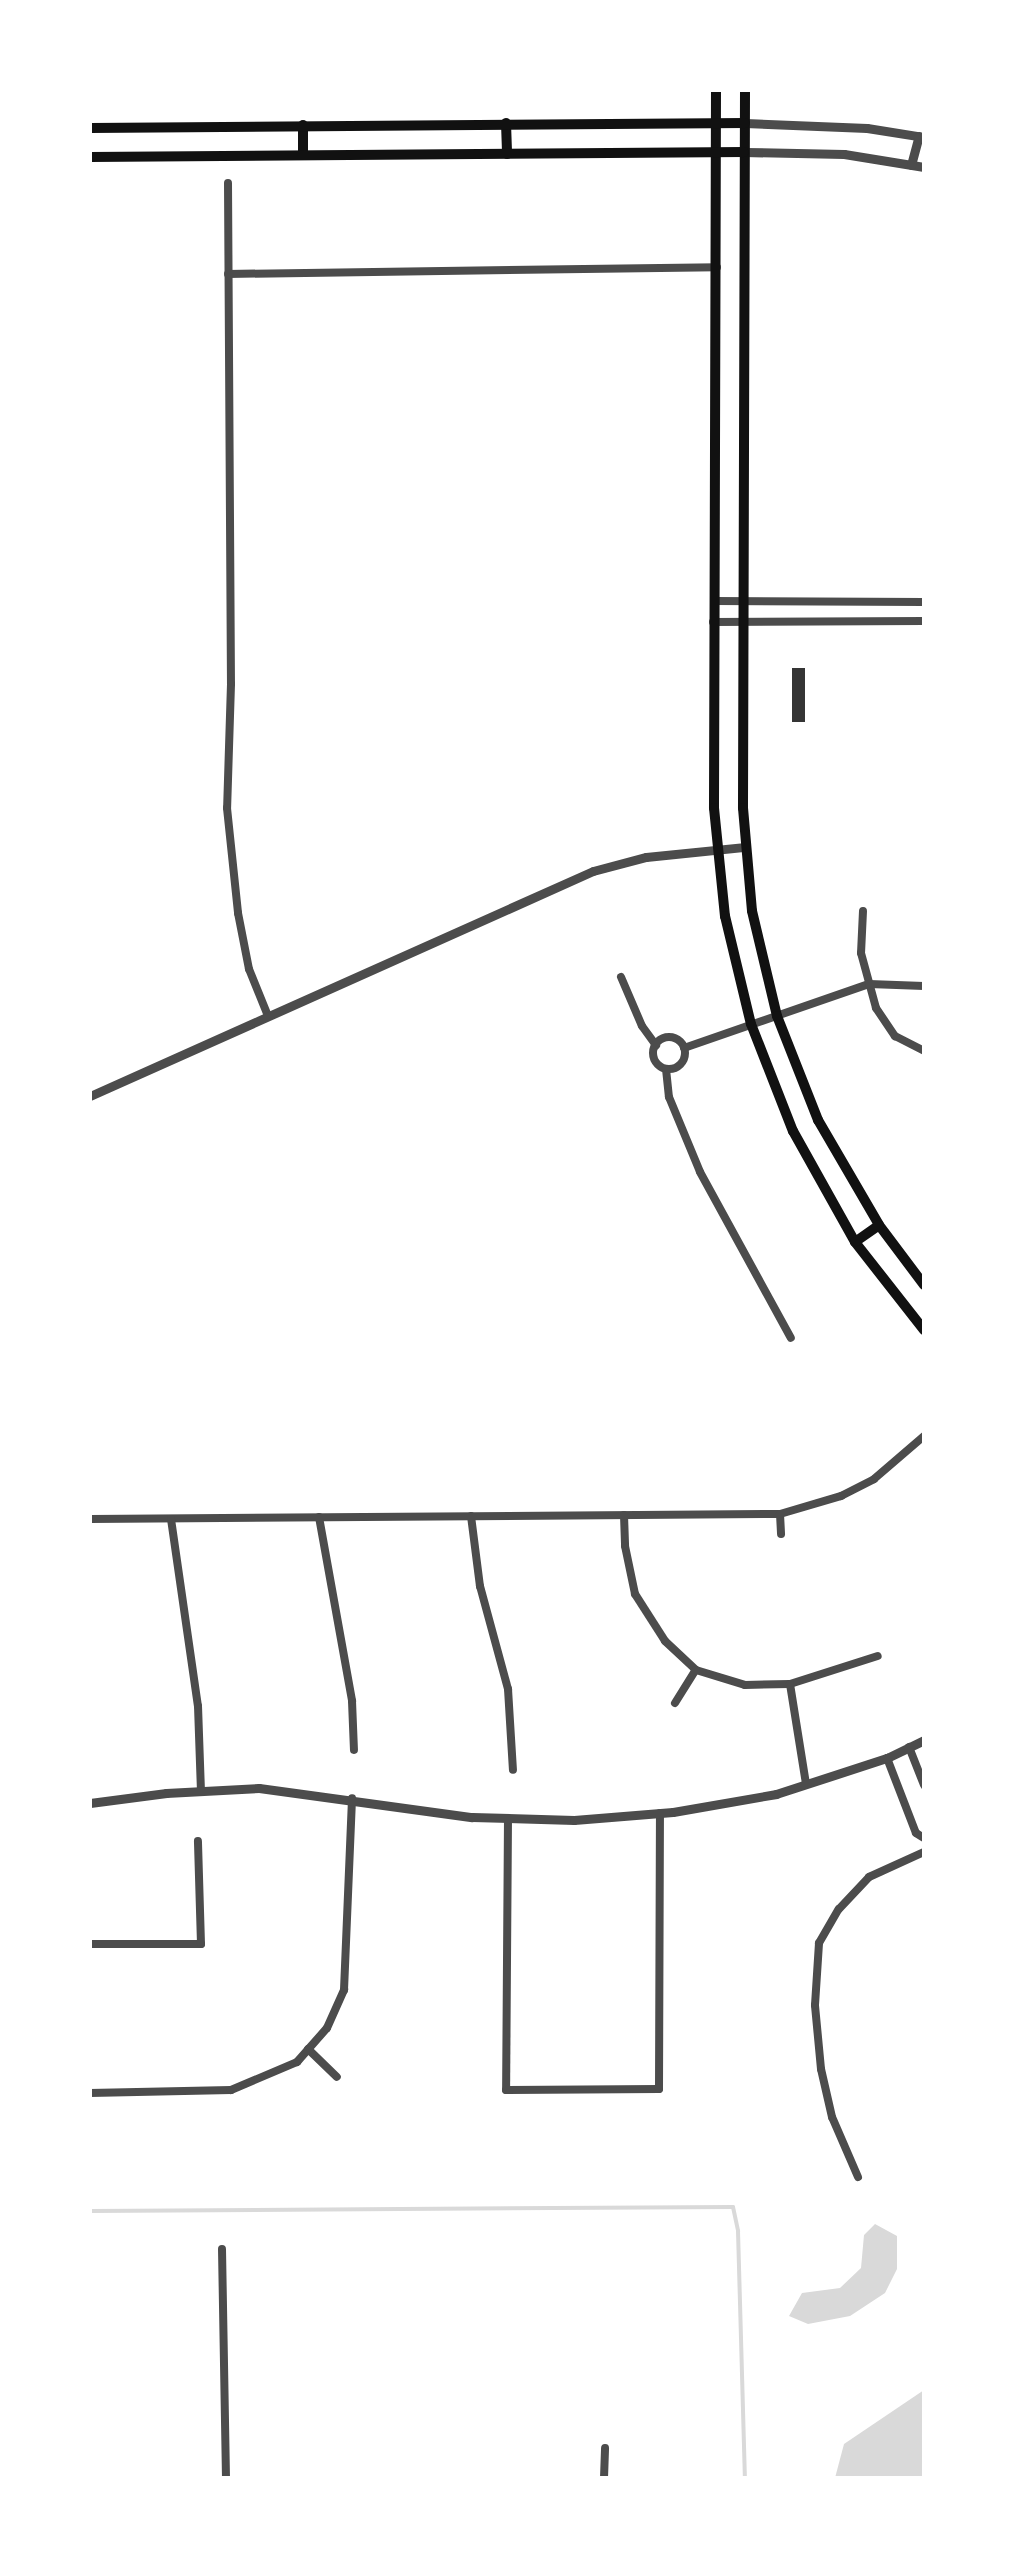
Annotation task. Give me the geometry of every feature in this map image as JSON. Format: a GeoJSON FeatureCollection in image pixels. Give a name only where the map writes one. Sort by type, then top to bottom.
{"type":"FeatureCollection","features":[{"type":"Feature","properties":{"kind":"main road"},"geometry":{"type":"LineString","coordinates":[[716,90],[713,622],[716,849],[724,916],[751,1024],[793,1132],[855,1242],[924,1330]]}},
{"type":"Feature","properties":{"kind":"main road"},"geometry":{"type":"LineString","coordinates":[[745,90],[742,622],[744,847],[752,912],[777,1016],[818,1120],[878,1226],[924,1285]]}},
{"type":"Feature","properties":{"kind":"main road"},"geometry":{"type":"LineString","coordinates":[[90,128],[745,122]]}},
{"type":"Feature","properties":{"kind":"main road"},"geometry":{"type":"LineString","coordinates":[[506,123],[507,154]]}},
{"type":"Feature","properties":{"kind":"main road"},"geometry":{"type":"LineString","coordinates":[[303,125],[303,155]]}},
{"type":"Feature","properties":{"kind":"main road"},"geometry":{"type":"LineString","coordinates":[[90,157],[744,152]]}},
{"type":"Feature","properties":{"kind":"main road"},"geometry":{"type":"LineString","coordinates":[[855,1242],[878,1226]]}},
{"type":"Feature","properties":{"kind":"street"},"geometry":{"type":"LineString","coordinates":[[745,122],[867,128],[921,137],[911,165]]}},
{"type":"Feature","properties":{"kind":"street"},"geometry":{"type":"LineString","coordinates":[[744,152],[844,154],[924,168]]}},
{"type":"Feature","properties":{"kind":"street"},"geometry":{"type":"LineString","coordinates":[[228,183],[231,684],[227,808],[238,913],[250,970],[268,1016]]}},
{"type":"Feature","properties":{"kind":"street"},"geometry":{"type":"LineString","coordinates":[[228,274],[717,267]]}},
{"type":"Feature","properties":{"kind":"street"},"geometry":{"type":"LineString","coordinates":[[714,601],[924,602]]}},
{"type":"Feature","properties":{"kind":"street"},"geometry":{"type":"LineString","coordinates":[[889,602],[890,620]]}},
{"type":"Feature","properties":{"kind":"street"},"geometry":{"type":"LineString","coordinates":[[713,622],[924,621]]}},
{"type":"Feature","properties":{"kind":"street"},"geometry":{"type":"LineString","coordinates":[[90,1096],[594,871],[646,857],[744,847]]}},
{"type":"Feature","properties":{"kind":"street"},"geometry":{"type":"LineString","coordinates":[[863,912],[861,952],[876,1008],[895,1036],[924,1051]]}},
{"type":"Feature","properties":{"kind":"street"},"geometry":{"type":"LineString","coordinates":[[621,976],[642,1026],[656,1045],[654,1059],[666,1068],[669,1098],[700,1172],[791,1338]]}},
{"type":"Feature","properties":{"kind":"street"},"geometry":{"type":"LineString","coordinates":[[684,1048],[869,984],[924,986]]}},
{"type":"Feature","properties":{"kind":"street"},"geometry":{"type":"LineString","coordinates":[[656,1045],[670,1038],[684,1048]]}},
{"type":"Feature","properties":{"kind":"street"},"geometry":{"type":"LineString","coordinates":[[666,1068],[680,1065],[684,1048]]}},
{"type":"Feature","properties":{"kind":"street"},"geometry":{"type":"LineString","coordinates":[[90,1520],[780,1514],[842,1496],[874,1480],[924,1436]]}},
{"type":"Feature","properties":{"kind":"street"},"geometry":{"type":"LineString","coordinates":[[780,1514],[781,1534]]}},
{"type":"Feature","properties":{"kind":"street"},"geometry":{"type":"LineString","coordinates":[[624,1515],[625,1546],[635,1594],[665,1641],[696,1670],[746,1685],[790,1684],[878,1656]]}},
{"type":"Feature","properties":{"kind":"street"},"geometry":{"type":"LineString","coordinates":[[471,1516],[480,1586],[508,1688],[513,1770]]}},
{"type":"Feature","properties":{"kind":"street"},"geometry":{"type":"LineString","coordinates":[[319,1518],[352,1701],[354,1750]]}},
{"type":"Feature","properties":{"kind":"street"},"geometry":{"type":"LineString","coordinates":[[170,1519],[198,1706],[201,1791]]}},
{"type":"Feature","properties":{"kind":"street"},"geometry":{"type":"LineString","coordinates":[[676,1703],[696,1670]]}},
{"type":"Feature","properties":{"kind":"street"},"geometry":{"type":"LineString","coordinates":[[790,1684],[806,1784]]}},
{"type":"Feature","properties":{"kind":"street"},"geometry":{"type":"LineString","coordinates":[[90,1803],[259,1788],[472,1817],[574,1820],[660,1813],[776,1794],[886,1758],[924,1740]]}},
{"type":"Feature","properties":{"kind":"street"},"geometry":{"type":"LineString","coordinates":[[909,1747],[924,1785]]}},
{"type":"Feature","properties":{"kind":"street"},"geometry":{"type":"LineString","coordinates":[[886,1758],[916,1833],[924,1838]]}},
{"type":"Feature","properties":{"kind":"street"},"geometry":{"type":"LineString","coordinates":[[90,2093],[231,2090],[298,2062],[327,2028],[344,1990],[352,1798]]}},
{"type":"Feature","properties":{"kind":"street"},"geometry":{"type":"LineString","coordinates":[[508,1818],[506,2090],[659,2088],[660,1813]]}},
{"type":"Feature","properties":{"kind":"street"},"geometry":{"type":"LineString","coordinates":[[90,1944],[201,1944],[198,1842]]}},
{"type":"Feature","properties":{"kind":"street"},"geometry":{"type":"LineString","coordinates":[[858,2177],[832,2117],[821,2069],[816,2005],[819,1943],[839,1909],[869,1877],[924,1852]]}},
{"type":"Feature","properties":{"kind":"street"},"geometry":{"type":"LineString","coordinates":[[308,2049],[337,2078]]}},
{"type":"Feature","properties":{"kind":"street"},"geometry":{"type":"LineString","coordinates":[[222,2249],[226,2478]]}},
{"type":"Feature","properties":{"kind":"street"},"geometry":{"type":"LineString","coordinates":[[604,2478],[605,2448]]}},
{"type":"Feature","properties":{"kind":"shaded area"},"geometry":{"type":"Polygon","coordinates":[[[875,2224],[897,2236],[897,2269],[885,2293],[850,2316],[808,2324],[789,2316],[802,2293],[840,2288],[861,2268],[864,2235],[875,2224]]]}},
{"type":"Feature","properties":{"kind":"shaded area"},"geometry":{"type":"Polygon","coordinates":[[[924,2390],[924,2478],[835,2478],[844,2444],[924,2390]]]}},
{"type":"Feature","properties":{"kind":"building"},"geometry":{"type":"Polygon","coordinates":[[[792,668],[805,668],[805,722],[792,722],[792,668]]]}},
{"type":"Feature","properties":{"kind":"waterway"},"geometry":{"type":"LineString","coordinates":[[90,2211],[733,2207],[738,2231],[745,2478]]}}]}
